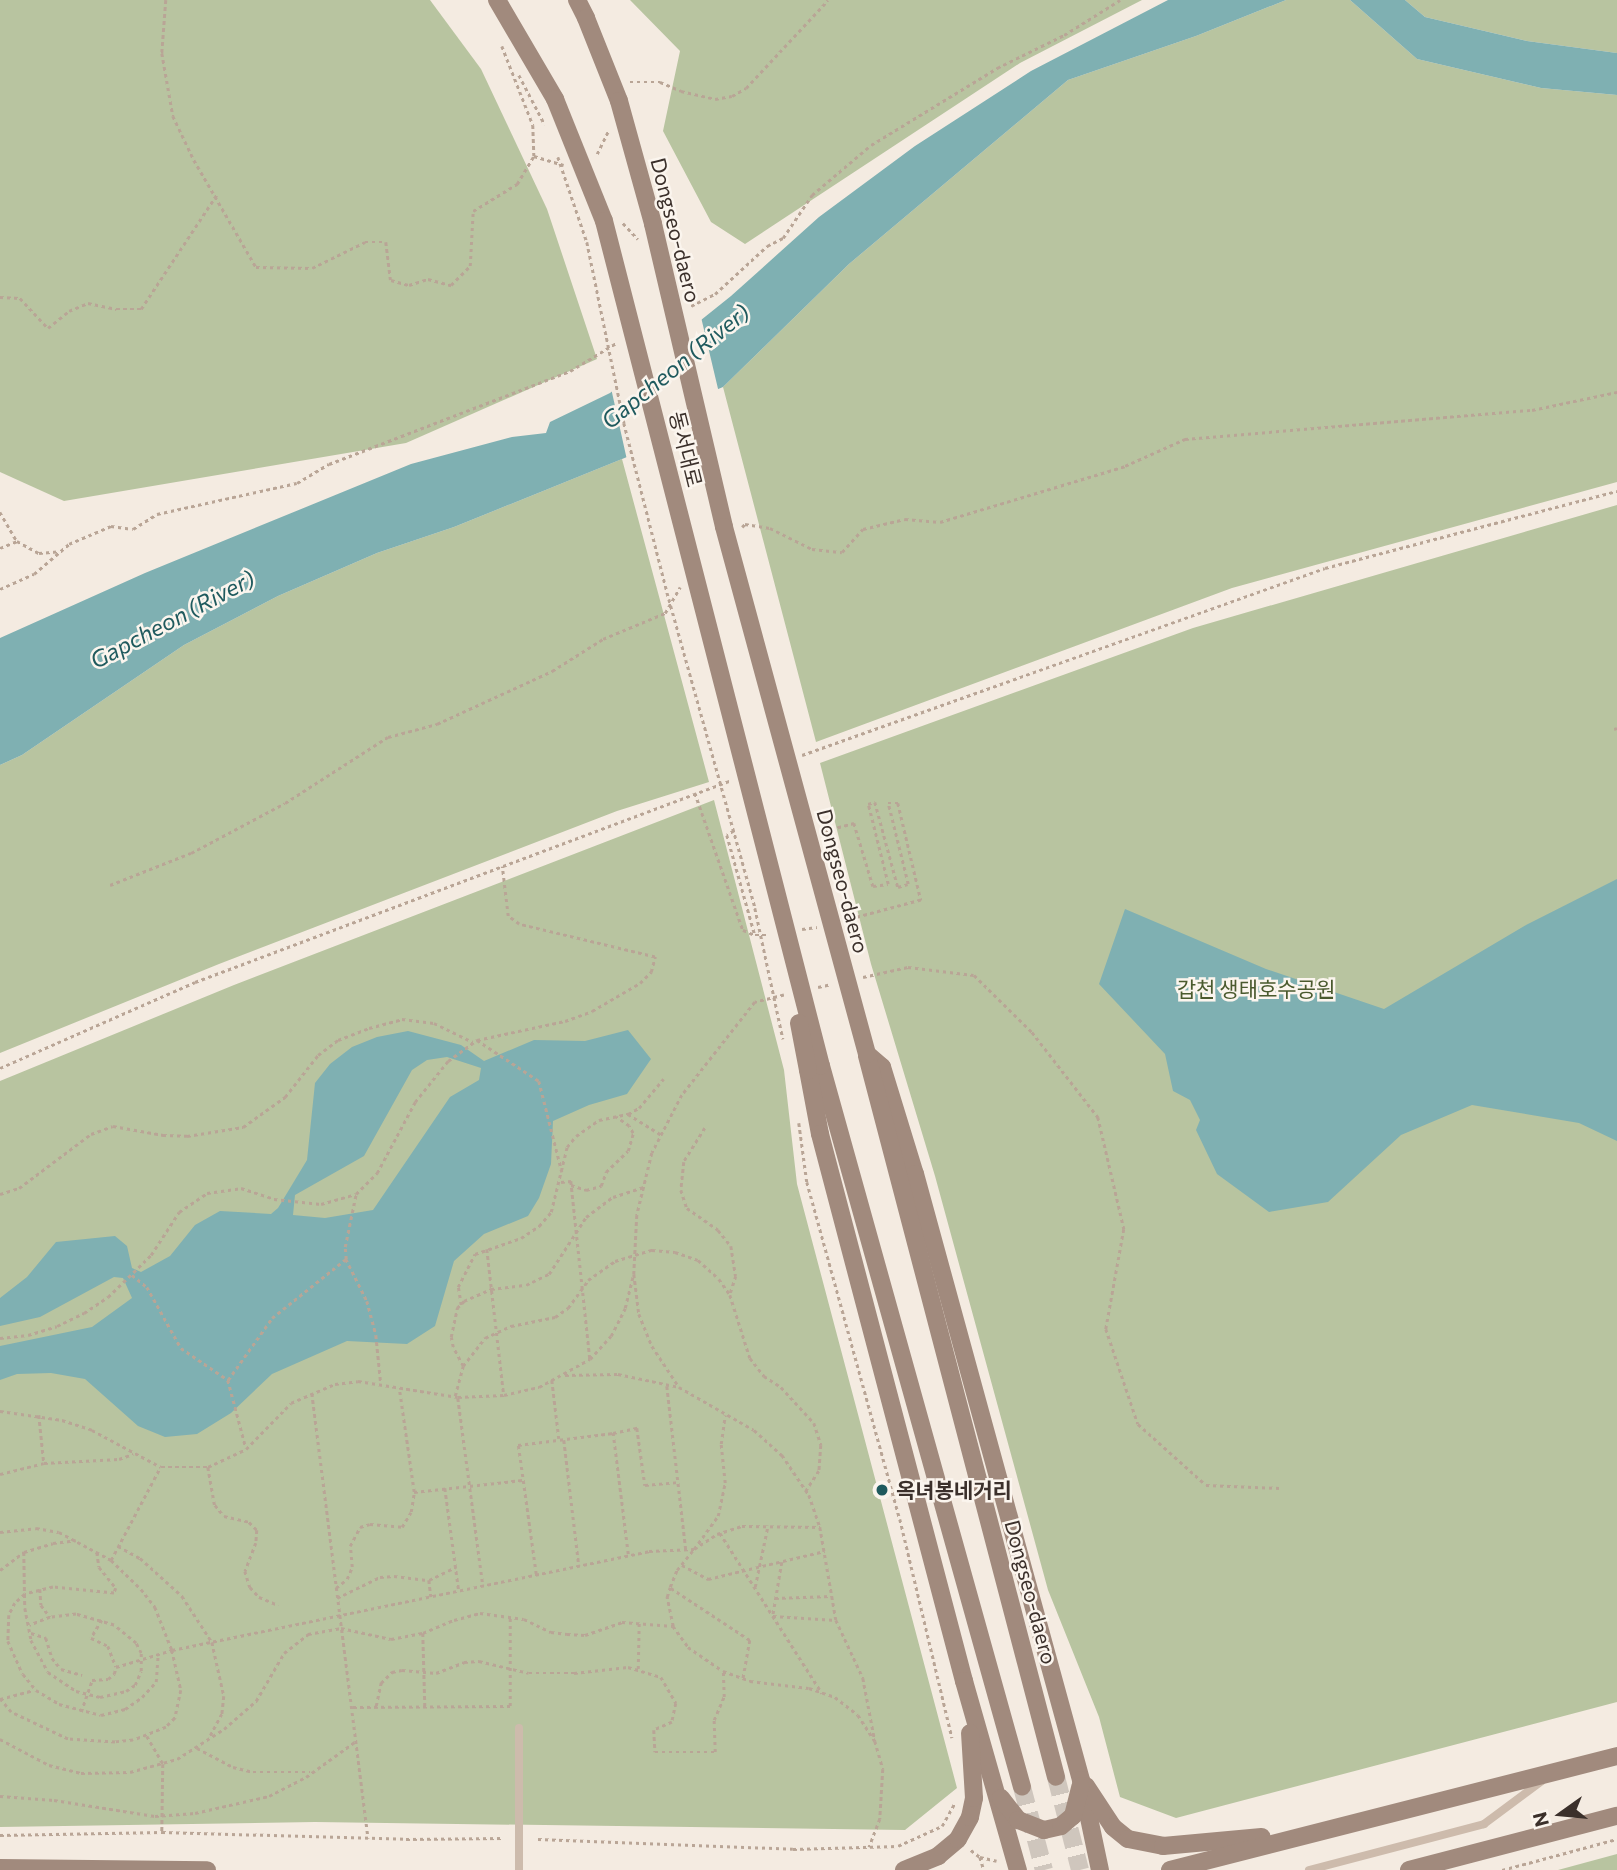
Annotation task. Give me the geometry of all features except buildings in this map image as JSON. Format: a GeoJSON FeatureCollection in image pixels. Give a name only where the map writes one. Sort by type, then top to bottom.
{"type":"FeatureCollection","features":[{"type":"Feature","properties":{"kind":"street","name":"동서대로"},"geometry":{"type":"LineString","coordinates":[[497,0],[555,99],[604,221],[774,886],[814,1068]]}},
{"type":"Feature","properties":{"kind":"street","name":"Dongseo-daero"},"geometry":{"type":"LineString","coordinates":[[577,0],[619,101],[653,224],[724,527],[867,1054],[1056,1777]]}},
{"type":"Feature","properties":{"kind":"street"},"geometry":{"type":"LineString","coordinates":[[867,1054],[882,1067],[911,1163],[1082,1780],[1100,1870]]}},
{"type":"Feature","properties":{"kind":"street"},"geometry":{"type":"LineString","coordinates":[[814,1068],[820,1133],[994,1788],[1010,1866]]}},
{"type":"Feature","properties":{"kind":"street"},"geometry":{"type":"LineString","coordinates":[[814,1068],[1022,1787]]}},
{"type":"Feature","properties":{"kind":"street"},"geometry":{"type":"LineString","coordinates":[[904,1870],[938,1856],[958,1839],[970,1817],[974,1770],[964,1681]]}},
{"type":"Feature","properties":{"kind":"street"},"geometry":{"type":"LineString","coordinates":[[1170,1870],[1617,1756]]}},
{"type":"Feature","properties":{"kind":"street"},"geometry":{"type":"LineString","coordinates":[[994,1788],[1018,1820],[1044,1830],[1061,1826],[1073,1816],[1082,1780]]}},
{"type":"Feature","properties":{"kind":"street"},"geometry":{"type":"LineString","coordinates":[[1082,1780],[1113,1827],[1128,1839],[1163,1846],[1314,1834]]}},
{"type":"Feature","properties":{"kind":"street"},"geometry":{"type":"LineString","coordinates":[[1409,1870],[1617,1816]]}},
{"type":"Feature","properties":{"kind":"street"},"geometry":{"type":"LineString","coordinates":[[0,1868],[207,1870]]}},
{"type":"Feature","properties":{"kind":"lane"},"geometry":{"type":"LineString","coordinates":[[519,1728],[519,1870]]}},
{"type":"Feature","properties":{"kind":"lane"},"geometry":{"type":"LineString","coordinates":[[1309,1870],[1484,1824],[1553,1773]]}},
{"type":"Feature","properties":{"kind":"path"},"geometry":{"type":"LineString","coordinates":[[166,0],[162,53],[173,117],[194,160],[256,267],[312,268],[365,242],[386,242],[391,280],[409,285],[428,279],[451,285],[470,267],[473,211],[517,184],[534,156]]}},
{"type":"Feature","properties":{"kind":"path"},"geometry":{"type":"LineString","coordinates":[[625,86],[630,82],[651,80],[715,99],[732,96],[746,88],[828,0]]}},
{"type":"Feature","properties":{"kind":"path"},"geometry":{"type":"LineString","coordinates":[[683,310],[715,294],[767,246],[783,238],[812,195],[871,145],[998,68],[1064,35],[1120,0]]}},
{"type":"Feature","properties":{"kind":"path"},"geometry":{"type":"LineString","coordinates":[[500,41],[551,136]]}},
{"type":"Feature","properties":{"kind":"path"},"geometry":{"type":"LineString","coordinates":[[594,159],[610,129]]}},
{"type":"Feature","properties":{"kind":"path"},"geometry":{"type":"LineString","coordinates":[[555,148],[587,243],[624,423],[669,599],[755,908],[766,969],[785,1047]]}},
{"type":"Feature","properties":{"kind":"path"},"geometry":{"type":"LineString","coordinates":[[0,297],[20,298],[48,328],[69,311],[88,303],[116,309],[141,309],[216,194]]}},
{"type":"Feature","properties":{"kind":"path"},"geometry":{"type":"LineString","coordinates":[[0,589],[34,574],[69,544],[111,526],[133,529],[157,514],[297,483],[329,464],[570,371],[625,338]]}},
{"type":"Feature","properties":{"kind":"path"},"geometry":{"type":"LineString","coordinates":[[735,533],[745,524],[770,528],[812,549],[842,552],[863,528],[905,519],[940,522],[1125,466],[1185,439],[1532,410],[1617,392]]}},
{"type":"Feature","properties":{"kind":"path"},"geometry":{"type":"LineString","coordinates":[[0,512],[17,541],[39,553],[60,551]]}},
{"type":"Feature","properties":{"kind":"path"},"geometry":{"type":"LineString","coordinates":[[0,548],[17,541]]}},
{"type":"Feature","properties":{"kind":"path"},"geometry":{"type":"LineString","coordinates":[[110,885],[191,853],[274,809],[388,737],[437,724],[552,670],[603,639],[665,613],[682,584]]}},
{"type":"Feature","properties":{"kind":"path"},"geometry":{"type":"LineString","coordinates":[[824,831],[854,823],[873,886],[888,884],[868,804],[875,802],[898,887],[908,884],[888,803],[898,803],[921,900]]}},
{"type":"Feature","properties":{"kind":"path"},"geometry":{"type":"LineString","coordinates":[[734,831],[727,835],[755,935]]}},
{"type":"Feature","properties":{"kind":"path"},"geometry":{"type":"LineString","coordinates":[[0,1338],[28,1335],[84,1313],[122,1285],[140,1266],[179,1212],[207,1193],[241,1188],[301,1203],[336,1202],[356,1194],[377,1173],[415,1102],[448,1061],[475,1041],[565,1021],[592,1011],[640,983],[651,972],[655,957],[519,925],[508,916],[502,864]]}},
{"type":"Feature","properties":{"kind":"path"},"geometry":{"type":"LineString","coordinates":[[857,979],[908,967],[974,975],[1032,1032],[1098,1117],[1124,1229],[1106,1329],[1138,1424],[1206,1485],[1280,1488]]}},
{"type":"Feature","properties":{"kind":"path"},"geometry":{"type":"LineString","coordinates":[[806,990],[844,981]]}},
{"type":"Feature","properties":{"kind":"path"},"geometry":{"type":"LineString","coordinates":[[793,993],[755,1002],[682,1095],[652,1153],[637,1215],[634,1274],[639,1314],[652,1346],[679,1387],[754,1430],[782,1455],[806,1491],[820,1527],[836,1620],[863,1678],[883,1769],[880,1819],[869,1847]]}},
{"type":"Feature","properties":{"kind":"path"},"geometry":{"type":"LineString","coordinates":[[0,1194],[19,1188],[91,1134],[113,1126],[187,1136],[243,1127],[285,1097],[318,1055],[338,1040],[402,1019],[434,1023],[475,1041],[539,1081],[562,1175]]}},
{"type":"Feature","properties":{"kind":"path"},"geometry":{"type":"LineString","coordinates":[[461,1305],[458,1287],[464,1269],[475,1254],[521,1238],[539,1226],[551,1212],[567,1147],[576,1136],[599,1120],[628,1114],[639,1108],[663,1079]]}},
{"type":"Feature","properties":{"kind":"path"},"geometry":{"type":"LineString","coordinates":[[628,1114],[661,1135]]}},
{"type":"Feature","properties":{"kind":"path"},"geometry":{"type":"LineString","coordinates":[[797,1114],[807,1182],[901,1519],[934,1675],[954,1748]]}},
{"type":"Feature","properties":{"kind":"path"},"geometry":{"type":"LineString","coordinates":[[571,1185],[586,1190],[601,1186],[606,1172],[628,1151],[632,1133],[629,1126],[615,1116]]}},
{"type":"Feature","properties":{"kind":"path"},"geometry":{"type":"LineString","coordinates":[[705,1128],[684,1162],[681,1190],[687,1208],[718,1230],[731,1247],[736,1276],[730,1295]]}},
{"type":"Feature","properties":{"kind":"path"},"geometry":{"type":"LineString","coordinates":[[560,1182],[571,1181],[590,1359]]}},
{"type":"Feature","properties":{"kind":"path"},"geometry":{"type":"LineString","coordinates":[[463,1366],[451,1337],[452,1323],[461,1305],[491,1289],[527,1285],[549,1274],[576,1228],[612,1197],[644,1187]]}},
{"type":"Feature","properties":{"kind":"path"},"geometry":{"type":"LineString","coordinates":[[356,1194],[345,1247],[346,1259],[367,1301],[376,1335],[382,1384]]}},
{"type":"Feature","properties":{"kind":"path"},"geometry":{"type":"LineString","coordinates":[[486,1248],[504,1395]]}},
{"type":"Feature","properties":{"kind":"path"},"geometry":{"type":"LineString","coordinates":[[483,1585],[457,1396],[463,1366],[478,1345],[496,1331],[555,1317],[568,1308],[588,1280],[602,1269],[635,1254],[652,1250],[675,1252],[698,1260],[719,1279],[730,1295],[741,1337],[750,1358],[764,1376],[799,1404],[814,1423],[821,1445],[819,1471],[806,1491]]}},
{"type":"Feature","properties":{"kind":"path"},"geometry":{"type":"LineString","coordinates":[[228,1380],[272,1318],[346,1259]]}},
{"type":"Feature","properties":{"kind":"path"},"geometry":{"type":"LineString","coordinates":[[0,1411],[39,1415],[92,1430],[160,1466],[208,1467],[246,1449],[291,1403],[312,1392],[358,1381],[457,1396],[504,1395],[524,1392],[552,1380],[590,1359],[611,1336],[625,1308],[634,1274]]}},
{"type":"Feature","properties":{"kind":"path"},"geometry":{"type":"LineString","coordinates":[[132,1275],[147,1287],[181,1348],[228,1380],[246,1449]]}},
{"type":"Feature","properties":{"kind":"path"},"geometry":{"type":"LineString","coordinates":[[563,1375],[618,1374],[679,1387]]}},
{"type":"Feature","properties":{"kind":"path"},"geometry":{"type":"LineString","coordinates":[[552,1380],[579,1566]]}},
{"type":"Feature","properties":{"kind":"path"},"geometry":{"type":"LineString","coordinates":[[336,1588],[347,1578],[352,1567],[351,1546],[360,1527],[380,1524],[401,1527],[411,1511],[414,1492],[398,1386]]}},
{"type":"Feature","properties":{"kind":"path"},"geometry":{"type":"LineString","coordinates":[[667,1386],[686,1549]]}},
{"type":"Feature","properties":{"kind":"path"},"geometry":{"type":"LineString","coordinates":[[312,1392],[368,1838]]}},
{"type":"Feature","properties":{"kind":"path"},"geometry":{"type":"LineString","coordinates":[[39,1415],[44,1464]]}},
{"type":"Feature","properties":{"kind":"path"},"geometry":{"type":"LineString","coordinates":[[725,1415],[722,1444],[725,1483],[718,1516],[682,1565],[670,1587],[667,1597],[673,1626],[688,1647],[723,1671],[743,1678],[835,1697],[858,1716],[875,1741]]}},
{"type":"Feature","properties":{"kind":"path"},"geometry":{"type":"LineString","coordinates":[[536,1574],[518,1445],[637,1428],[645,1485],[678,1482]]}},
{"type":"Feature","properties":{"kind":"path"},"geometry":{"type":"LineString","coordinates":[[613,1433],[628,1554]]}},
{"type":"Feature","properties":{"kind":"path"},"geometry":{"type":"LineString","coordinates":[[0,1474],[44,1464],[118,1459],[133,1454]]}},
{"type":"Feature","properties":{"kind":"path"},"geometry":{"type":"LineString","coordinates":[[111,1560],[160,1466]]}},
{"type":"Feature","properties":{"kind":"path"},"geometry":{"type":"LineString","coordinates":[[208,1467],[215,1491],[215,1505],[224,1516],[250,1522],[257,1530],[256,1543],[245,1571],[250,1587],[259,1597],[278,1605]]}},
{"type":"Feature","properties":{"kind":"path"},"geometry":{"type":"LineString","coordinates":[[414,1492],[523,1479]]}},
{"type":"Feature","properties":{"kind":"path"},"geometry":{"type":"LineString","coordinates":[[445,1488],[459,1591]]}},
{"type":"Feature","properties":{"kind":"path"},"geometry":{"type":"LineString","coordinates":[[755,1588],[768,1525]]}},
{"type":"Feature","properties":{"kind":"path"},"geometry":{"type":"LineString","coordinates":[[81,1712],[92,1680],[108,1679],[116,1667],[172,1650],[649,1551],[694,1549],[720,1533],[742,1526],[820,1527]]}},
{"type":"Feature","properties":{"kind":"path"},"geometry":{"type":"LineString","coordinates":[[1,1531],[36,1528],[59,1532],[111,1560],[155,1607],[178,1671],[181,1704],[175,1718],[166,1727],[146,1736],[115,1742],[68,1739],[11,1712],[0,1699],[36,1690]]}},
{"type":"Feature","properties":{"kind":"path"},"geometry":{"type":"LineString","coordinates":[[720,1533],[822,1693]]}},
{"type":"Feature","properties":{"kind":"path"},"geometry":{"type":"LineString","coordinates":[[0,1570],[24,1552],[53,1543],[79,1541]]}},
{"type":"Feature","properties":{"kind":"path"},"geometry":{"type":"LineString","coordinates":[[118,1546],[140,1558],[182,1596],[212,1642],[224,1696],[222,1714],[207,1741]]}},
{"type":"Feature","properties":{"kind":"path"},"geometry":{"type":"LineString","coordinates":[[97,1551],[99,1567],[116,1588],[114,1593],[65,1586],[40,1589],[25,1594],[9,1615],[8,1641],[23,1674],[36,1690],[81,1712],[101,1715],[125,1709],[142,1698],[156,1682],[158,1654]]}},
{"type":"Feature","properties":{"kind":"path"},"geometry":{"type":"LineString","coordinates":[[24,1552],[25,1594],[30,1632],[35,1650],[48,1672],[61,1683],[100,1697],[126,1691],[135,1685],[142,1660],[136,1643],[102,1620],[76,1614],[50,1617],[30,1625]]}},
{"type":"Feature","properties":{"kind":"path"},"geometry":{"type":"LineString","coordinates":[[682,1565],[708,1579],[825,1552]]}},
{"type":"Feature","properties":{"kind":"path"},"geometry":{"type":"LineString","coordinates":[[773,1616],[782,1561]]}},
{"type":"Feature","properties":{"kind":"path"},"geometry":{"type":"LineString","coordinates":[[337,1598],[380,1577],[429,1580],[456,1567]]}},
{"type":"Feature","properties":{"kind":"path"},"geometry":{"type":"LineString","coordinates":[[429,1580],[431,1597]]}},
{"type":"Feature","properties":{"kind":"path"},"geometry":{"type":"LineString","coordinates":[[670,1587],[750,1640],[743,1678]]}},
{"type":"Feature","properties":{"kind":"path"},"geometry":{"type":"LineString","coordinates":[[40,1589],[41,1605],[50,1617]]}},
{"type":"Feature","properties":{"kind":"path"},"geometry":{"type":"LineString","coordinates":[[775,1598],[831,1597]]}},
{"type":"Feature","properties":{"kind":"path"},"geometry":{"type":"LineString","coordinates":[[0,1740],[50,1765],[81,1773],[130,1772],[163,1764],[207,1741],[256,1701],[284,1653],[307,1634],[341,1628],[391,1639],[423,1633],[480,1613],[510,1617],[568,1634],[592,1633],[622,1622],[673,1626]]}},
{"type":"Feature","properties":{"kind":"path"},"geometry":{"type":"LineString","coordinates":[[773,1616],[836,1620]]}},
{"type":"Feature","properties":{"kind":"path"},"geometry":{"type":"LineString","coordinates":[[352,1707],[510,1706],[510,1617]]}},
{"type":"Feature","properties":{"kind":"path"},"geometry":{"type":"LineString","coordinates":[[102,1620],[91,1638],[108,1646],[116,1667]]}},
{"type":"Feature","properties":{"kind":"path"},"geometry":{"type":"LineString","coordinates":[[638,1669],[639,1623]]}},
{"type":"Feature","properties":{"kind":"path"},"geometry":{"type":"LineString","coordinates":[[30,1632],[46,1638],[52,1658],[61,1669],[82,1675]]}},
{"type":"Feature","properties":{"kind":"path"},"geometry":{"type":"LineString","coordinates":[[423,1633],[425,1706]]}},
{"type":"Feature","properties":{"kind":"path"},"geometry":{"type":"LineString","coordinates":[[376,1706],[381,1683],[392,1672],[402,1670],[436,1673],[464,1662],[478,1661],[510,1670],[573,1673],[628,1667],[661,1678],[676,1703],[672,1723],[654,1730],[655,1752],[715,1752],[714,1720],[724,1697],[723,1671]]}},
{"type":"Feature","properties":{"kind":"path"},"geometry":{"type":"LineString","coordinates":[[146,1736],[163,1764],[162,1832]]}},
{"type":"Feature","properties":{"kind":"path"},"geometry":{"type":"LineString","coordinates":[[1,1796],[162,1815],[207,1811],[269,1796],[314,1772],[356,1741]]}},
{"type":"Feature","properties":{"kind":"path"},"geometry":{"type":"LineString","coordinates":[[196,1748],[233,1767],[253,1772],[314,1772]]}},
{"type":"Feature","properties":{"kind":"path"},"geometry":{"type":"LineString","coordinates":[[538,1839],[793,1849],[898,1846],[942,1826],[959,1794]]}},
{"type":"Feature","properties":{"kind":"path"},"geometry":{"type":"LineString","coordinates":[[0,1835],[162,1832],[368,1838],[504,1838]]}},
{"type":"Feature","properties":{"kind":"path"},"geometry":{"type":"LineString","coordinates":[[1502,1870],[1617,1839]]}},
{"type":"Feature","properties":{"kind":"path"},"geometry":{"type":"LineString","coordinates":[[984,1870],[980,1857],[1010,1866]]}},
{"type":"Feature","properties":{"kind":"green space"},"geometry":{"type":"Polygon","coordinates":[[[0,0],[430,0],[481,69],[547,209],[597,359],[406,443],[64,501],[0,472],[0,0]]]}},
{"type":"Feature","properties":{"kind":"green space"},"geometry":{"type":"Polygon","coordinates":[[[630,0],[1142,0],[1020,63],[745,244],[711,222],[663,131],[680,51],[630,0]]]}},
{"type":"Feature","properties":{"kind":"green space"},"geometry":{"type":"Polygon","coordinates":[[[1286,0],[1350,0],[1417,59],[1541,88],[1617,95],[1617,482],[1232,588],[816,742],[723,387],[849,264],[1068,80],[1196,36],[1286,0]]]}},
{"type":"Feature","properties":{"kind":"green space"},"geometry":{"type":"Polygon","coordinates":[[[1405,0],[1617,0],[1617,53],[1527,41],[1425,17],[1405,0]]]}},
{"type":"Feature","properties":{"kind":"green space"},"geometry":{"type":"Polygon","coordinates":[[[622,459],[709,782],[617,811],[219,964],[0,1053],[0,765],[22,755],[184,645],[278,596],[377,553],[454,527],[622,459]]]}},
{"type":"Feature","properties":{"kind":"green space","name":"갑천 생태호수공원"},"geometry":{"type":"Polygon","coordinates":[[[1617,505],[1617,1702],[1176,1818],[1120,1797],[1099,1717],[1048,1590],[935,1176],[871,964],[820,763],[1193,628],[1617,505]]]}},
{"type":"Feature","properties":{"kind":"green space"},"geometry":{"type":"Polygon","coordinates":[[[714,800],[784,1070],[797,1184],[957,1788],[905,1830],[315,1822],[0,1827],[0,1081],[234,985],[714,800]]]}},
{"type":"Feature","properties":{"kind":"green space"},"geometry":{"type":"Polygon","coordinates":[[[1617,1854],[1617,1870],[1558,1870],[1617,1854]]]}},
{"type":"Feature","properties":{"kind":"water","name":"Gapcheon (River)"},"geometry":{"type":"Polygon","coordinates":[[[1168,0],[1286,0],[1196,36],[1068,80],[849,264],[723,387],[652,417],[627,457],[454,527],[377,553],[278,596],[184,645],[22,755],[0,765],[0,638],[145,573],[411,464],[512,437],[546,433],[550,422],[610,393],[731,296],[819,217],[915,146],[1031,71],[1168,0]]]}},
{"type":"Feature","properties":{"kind":"water"},"geometry":{"type":"Polygon","coordinates":[[[1350,0],[1405,0],[1425,17],[1527,41],[1617,53],[1617,95],[1541,88],[1417,59],[1350,0]]]}},
{"type":"Feature","properties":{"kind":"water"},"geometry":{"type":"Polygon","coordinates":[[[1617,879],[1617,1141],[1579,1123],[1472,1105],[1401,1135],[1328,1202],[1269,1212],[1217,1174],[1196,1130],[1200,1120],[1190,1100],[1173,1091],[1165,1054],[1099,984],[1125,909],[1266,969],[1384,1009],[1526,925],[1617,879]]]}},
{"type":"Feature","properties":{"kind":"water"},"geometry":{"type":"Polygon","coordinates":[[[628,1030],[651,1059],[627,1094],[589,1105],[553,1121],[551,1164],[539,1198],[528,1216],[484,1234],[454,1261],[435,1326],[407,1344],[347,1341],[272,1374],[231,1413],[197,1434],[165,1437],[138,1426],[85,1379],[51,1373],[17,1374],[0,1380],[0,1346],[92,1327],[132,1298],[123,1278],[114,1277],[40,1317],[0,1326],[0,1298],[27,1277],[56,1242],[115,1236],[127,1246],[132,1268],[141,1272],[170,1256],[195,1225],[220,1211],[271,1214],[278,1208],[307,1160],[315,1083],[330,1064],[352,1047],[377,1037],[408,1031],[461,1045],[484,1061],[534,1040],[585,1041],[628,1030]],[[447,1057],[427,1060],[412,1070],[364,1156],[295,1195],[293,1215],[325,1218],[373,1210],[450,1097],[479,1080],[481,1068],[447,1057]]]}},
{"type":"Feature","properties":{"kind":"pier"},"geometry":{"type":"Polygon","coordinates":[[[701,317],[719,393],[654,420],[627,460],[611,388],[701,317]]]}},
{"type":"Feature","properties":{"kind":"tunnel"},"geometry":{"type":"LineString","coordinates":[[1056,1777],[1080,1870]]}},
{"type":"Feature","properties":{"kind":"tunnel"},"geometry":{"type":"LineString","coordinates":[[1022,1787],[1044,1870]]}},
{"type":"Feature","properties":{"kind":"place","name":"옥녀봉네거리"},"geometry":{"type":"Point","coordinates":[882,1490]}}]}
